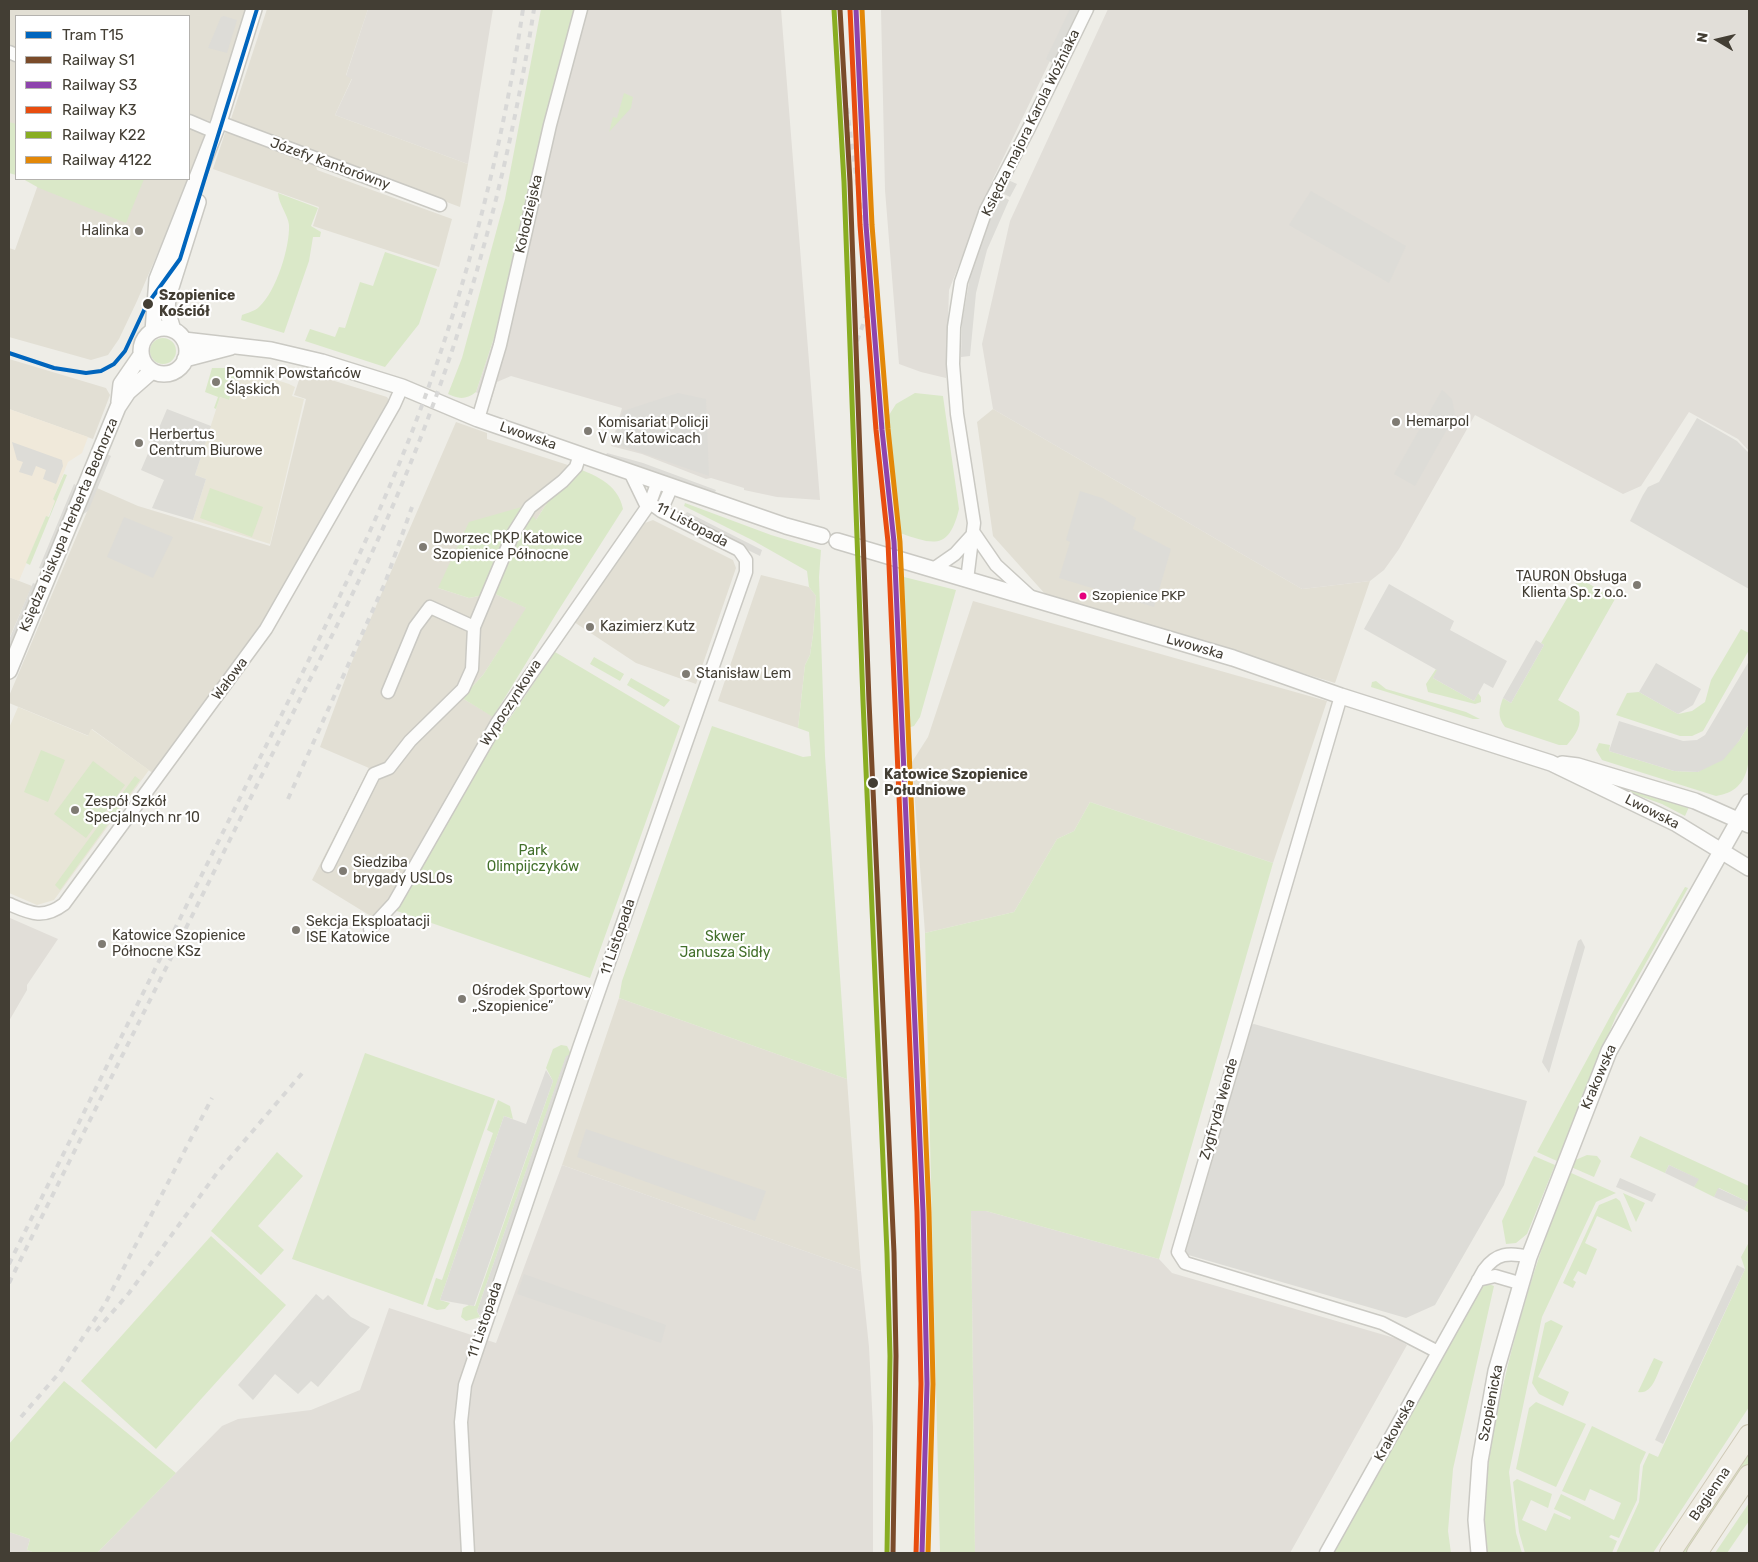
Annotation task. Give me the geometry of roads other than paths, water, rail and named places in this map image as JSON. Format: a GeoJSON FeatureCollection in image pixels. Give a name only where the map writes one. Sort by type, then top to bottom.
{"type":"FeatureCollection","features":[{"type":"Feature","properties":{"kind":"main road"},"geometry":{"type":"LineString","coordinates":[[1738,1452],[1749,1428]]}},
{"type":"Feature","properties":{"kind":"main road","name":"Bagienna"},"geometry":{"type":"LineString","coordinates":[[1670,1553],[1749,1435]]}},
{"type":"Feature","properties":{"kind":"main road","name":"Bagienna"},"geometry":{"type":"LineString","coordinates":[[1697,1553],[1749,1475]]}},
{"type":"Feature","properties":{"kind":"main road"},"geometry":{"type":"LineString","coordinates":[[1730,1504],[1749,1482]]}},
{"type":"Feature","properties":{"kind":"street"},"geometry":{"type":"LineString","coordinates":[[178,335],[163,328],[153,331],[144,338],[141,355],[145,364],[152,371],[169,373],[178,369],[185,359],[186,346],[178,335],[167,310],[168,297],[191,228],[217,127],[254,9]]}},
{"type":"Feature","properties":{"kind":"street","name":"Kołodziejska"},"geometry":{"type":"LineString","coordinates":[[478,419],[500,344],[550,125],[581,9]]}},
{"type":"Feature","properties":{"kind":"street","name":"Księdza majora Karola Woźniaka"},"geometry":{"type":"LineString","coordinates":[[967,580],[974,533],[953,372],[954,328],[961,282],[986,210],[1030,126],[1087,9]]}},
{"type":"Feature","properties":{"kind":"street","name":"Józefy Kantorówny"},"geometry":{"type":"LineString","coordinates":[[190,121],[217,127],[440,205]]}},
{"type":"Feature","properties":{"kind":"street"},"geometry":{"type":"LineString","coordinates":[[153,331],[157,279],[217,127]]}},
{"type":"Feature","properties":{"kind":"street","name":"Lwowska"},"geometry":{"type":"LineString","coordinates":[[178,335],[232,347],[271,350],[304,356],[402,387],[478,419],[786,526],[1233,658],[1341,696],[1551,763],[1677,824],[1749,868]]}},
{"type":"Feature","properties":{"kind":"street","name":"Lwowska"},"geometry":{"type":"LineString","coordinates":[[185,359],[222,352],[232,347]]}},
{"type":"Feature","properties":{"kind":"street","name":"Księdza biskupa Herberta Bednorza"},"geometry":{"type":"LineString","coordinates":[[118,407],[121,384],[141,355]]}},
{"type":"Feature","properties":{"kind":"street","name":"Księdza biskupa Herberta Bednorza"},"geometry":{"type":"LineString","coordinates":[[9,671],[118,407],[133,387],[152,371]]}},
{"type":"Feature","properties":{"kind":"street","name":"Wałowa"},"geometry":{"type":"LineString","coordinates":[[9,904],[26,912],[39,915],[64,904],[256,645],[394,405],[402,387]]}},
{"type":"Feature","properties":{"kind":"street"},"geometry":{"type":"LineString","coordinates":[[328,866],[374,774],[389,768],[410,741],[463,689],[472,669],[474,627],[498,566],[530,507],[563,481],[576,467],[580,454]]}},
{"type":"Feature","properties":{"kind":"street","name":"11 Listopada"},"geometry":{"type":"LineString","coordinates":[[468,1553],[461,1422],[465,1385],[578,1051],[746,572],[746,560],[739,550],[661,511],[646,501],[630,472]]}},
{"type":"Feature","properties":{"kind":"street"},"geometry":{"type":"LineString","coordinates":[[660,482],[661,511]]}},
{"type":"Feature","properties":{"kind":"street","name":"Wypoczynkowa"},"geometry":{"type":"LineString","coordinates":[[370,929],[394,903],[496,723],[660,482]]}},
{"type":"Feature","properties":{"kind":"street"},"geometry":{"type":"LineString","coordinates":[[932,570],[955,554],[974,533]]}},
{"type":"Feature","properties":{"kind":"street","name":"Księdza majora Karola Woźniaka"},"geometry":{"type":"LineString","coordinates":[[974,533],[996,565],[1033,600]]}},
{"type":"Feature","properties":{"kind":"street"},"geometry":{"type":"LineString","coordinates":[[388,692],[415,627],[430,607],[474,627]]}},
{"type":"Feature","properties":{"kind":"street","name":"Zygfryda Wende"},"geometry":{"type":"LineString","coordinates":[[1341,696],[1178,1252],[1185,1263],[1382,1323],[1438,1352]]}},
{"type":"Feature","properties":{"kind":"street","name":"Lwowska"},"geometry":{"type":"LineString","coordinates":[[1551,763],[1578,766],[1686,798],[1744,822]]}},
{"type":"Feature","properties":{"kind":"street"},"geometry":{"type":"LineString","coordinates":[[1744,822],[1749,802]]}},
{"type":"Feature","properties":{"kind":"street","name":"Krakowska"},"geometry":{"type":"LineString","coordinates":[[1326,1553],[1488,1264],[1503,1254],[1514,1253],[1529,1257],[1609,1051],[1720,850],[1744,822]]}},
{"type":"Feature","properties":{"kind":"street","name":"Szopienicka"},"geometry":{"type":"LineString","coordinates":[[1479,1553],[1476,1520],[1480,1461],[1496,1371],[1519,1283],[1529,1257]]}},
{"type":"Feature","properties":{"kind":"street"},"geometry":{"type":"LineString","coordinates":[[1478,1280],[1495,1276],[1519,1283]]}},
{"type":"Feature","properties":{"kind":"railway"},"geometry":{"type":"LineString","coordinates":[[9,1264],[350,575],[412,432],[448,329],[479,224],[504,117],[523,9]]}},
{"type":"Feature","properties":{"kind":"railway"},"geometry":{"type":"LineString","coordinates":[[9,1283],[369,560],[402,484],[446,368],[483,250],[512,130],[534,9]]}},
{"type":"Feature","properties":{"kind":"railway"},"geometry":{"type":"LineString","coordinates":[[847,108],[859,198],[866,225]]}},
{"type":"Feature","properties":{"kind":"railway"},"geometry":{"type":"LineString","coordinates":[[857,341],[873,297]]}},
{"type":"Feature","properties":{"kind":"railway"},"geometry":{"type":"LineString","coordinates":[[288,799],[385,583],[412,507]]}},
{"type":"Feature","properties":{"kind":"railway"},"geometry":{"type":"LineString","coordinates":[[96,1331],[129,1293],[217,1173],[304,1071]]}},
{"type":"Feature","properties":{"kind":"railway"},"geometry":{"type":"LineString","coordinates":[[21,1417],[60,1372],[105,1304],[212,1098]]}},
{"type":"Feature","properties":{"kind":"tram line","name":"T15"},"geometry":{"type":"LineString","coordinates":[[9,353],[54,368],[86,373],[101,371],[114,364],[125,351],[146,306],[180,259],[257,9]]}},
{"type":"Feature","properties":{"kind":"rail line","name":"K22"},"geometry":{"type":"LineString","coordinates":[[834,9],[844,182],[863,701],[887,1253],[890,1356],[887,1553]]}},
{"type":"Feature","properties":{"kind":"rail line","name":"S1"},"geometry":{"type":"LineString","coordinates":[[840,9],[850,182],[869,701],[894,1253],[896,1356],[893,1553]]}},
{"type":"Feature","properties":{"kind":"rail line","name":"K3"},"geometry":{"type":"LineString","coordinates":[[850,9],[860,225],[876,430],[888,542],[917,1212],[921,1384],[916,1553]]}},
{"type":"Feature","properties":{"kind":"rail line","name":"S3"},"geometry":{"type":"LineString","coordinates":[[856,9],[866,225],[882,430],[894,542],[923,1212],[927,1384],[922,1553]]}},
{"type":"Feature","properties":{"kind":"rail line","name":"4122"},"geometry":{"type":"LineString","coordinates":[[862,9],[872,225],[888,429],[900,542],[929,1212],[933,1384],[928,1553]]}},
{"type":"Feature","properties":{"kind":"place","name":"Halinka"},"geometry":{"type":"Point","coordinates":[139,231]}},
{"type":"Feature","properties":{"kind":"place","name":"Szopienice Kościół"},"geometry":{"type":"Point","coordinates":[148,304]}},
{"type":"Feature","properties":{"kind":"place","name":"Pomnik Powstańców Śląskich"},"geometry":{"type":"Point","coordinates":[216,382]}},
{"type":"Feature","properties":{"kind":"place","name":"Hemarpol"},"geometry":{"type":"Point","coordinates":[1396,422]}},
{"type":"Feature","properties":{"kind":"place","name":"Komisariat Policji V w Katowicach"},"geometry":{"type":"Point","coordinates":[588,431]}},
{"type":"Feature","properties":{"kind":"place","name":"Herbertus Centrum Biurowe"},"geometry":{"type":"Point","coordinates":[139,443]}},
{"type":"Feature","properties":{"kind":"place","name":"Dworzec PKP Katowice Szopienice Północne"},"geometry":{"type":"Point","coordinates":[423,547]}},
{"type":"Feature","properties":{"kind":"place","name":"TAURON Obsługa Klienta Sp. z o.o."},"geometry":{"type":"Point","coordinates":[1637,585]}},
{"type":"Feature","properties":{"kind":"place","name":"Szopienice PKP"},"geometry":{"type":"Point","coordinates":[1083,596]}},
{"type":"Feature","properties":{"kind":"place","name":"Kazimierz Kutz"},"geometry":{"type":"Point","coordinates":[590,627]}},
{"type":"Feature","properties":{"kind":"place","name":"Stanisław Lem"},"geometry":{"type":"Point","coordinates":[686,674]}},
{"type":"Feature","properties":{"kind":"place","name":"Katowice Szopienice Południowe"},"geometry":{"type":"Point","coordinates":[873,783]}},
{"type":"Feature","properties":{"kind":"place","name":"Zespół Szkół Specjalnych nr 10"},"geometry":{"type":"Point","coordinates":[75,810]}},
{"type":"Feature","properties":{"kind":"place","name":"Siedziba brygady USLOs"},"geometry":{"type":"Point","coordinates":[343,871]}},
{"type":"Feature","properties":{"kind":"place","name":"Sekcja Eksploatacji ISE Katowice"},"geometry":{"type":"Point","coordinates":[296,930]}},
{"type":"Feature","properties":{"kind":"place","name":"Katowice Szopienice Północne KSz"},"geometry":{"type":"Point","coordinates":[102,944]}},
{"type":"Feature","properties":{"kind":"place","name":"Ośrodek Sportowy „Szopienice”"},"geometry":{"type":"Point","coordinates":[462,999]}},
{"type":"Feature","properties":{"kind":"park label","name":"Park Olimpijczyków"},"geometry":{"type":"Point","coordinates":[533,860]}},
{"type":"Feature","properties":{"kind":"park label","name":"Skwer Janusza Sidły"},"geometry":{"type":"Point","coordinates":[725,946]}}]}
